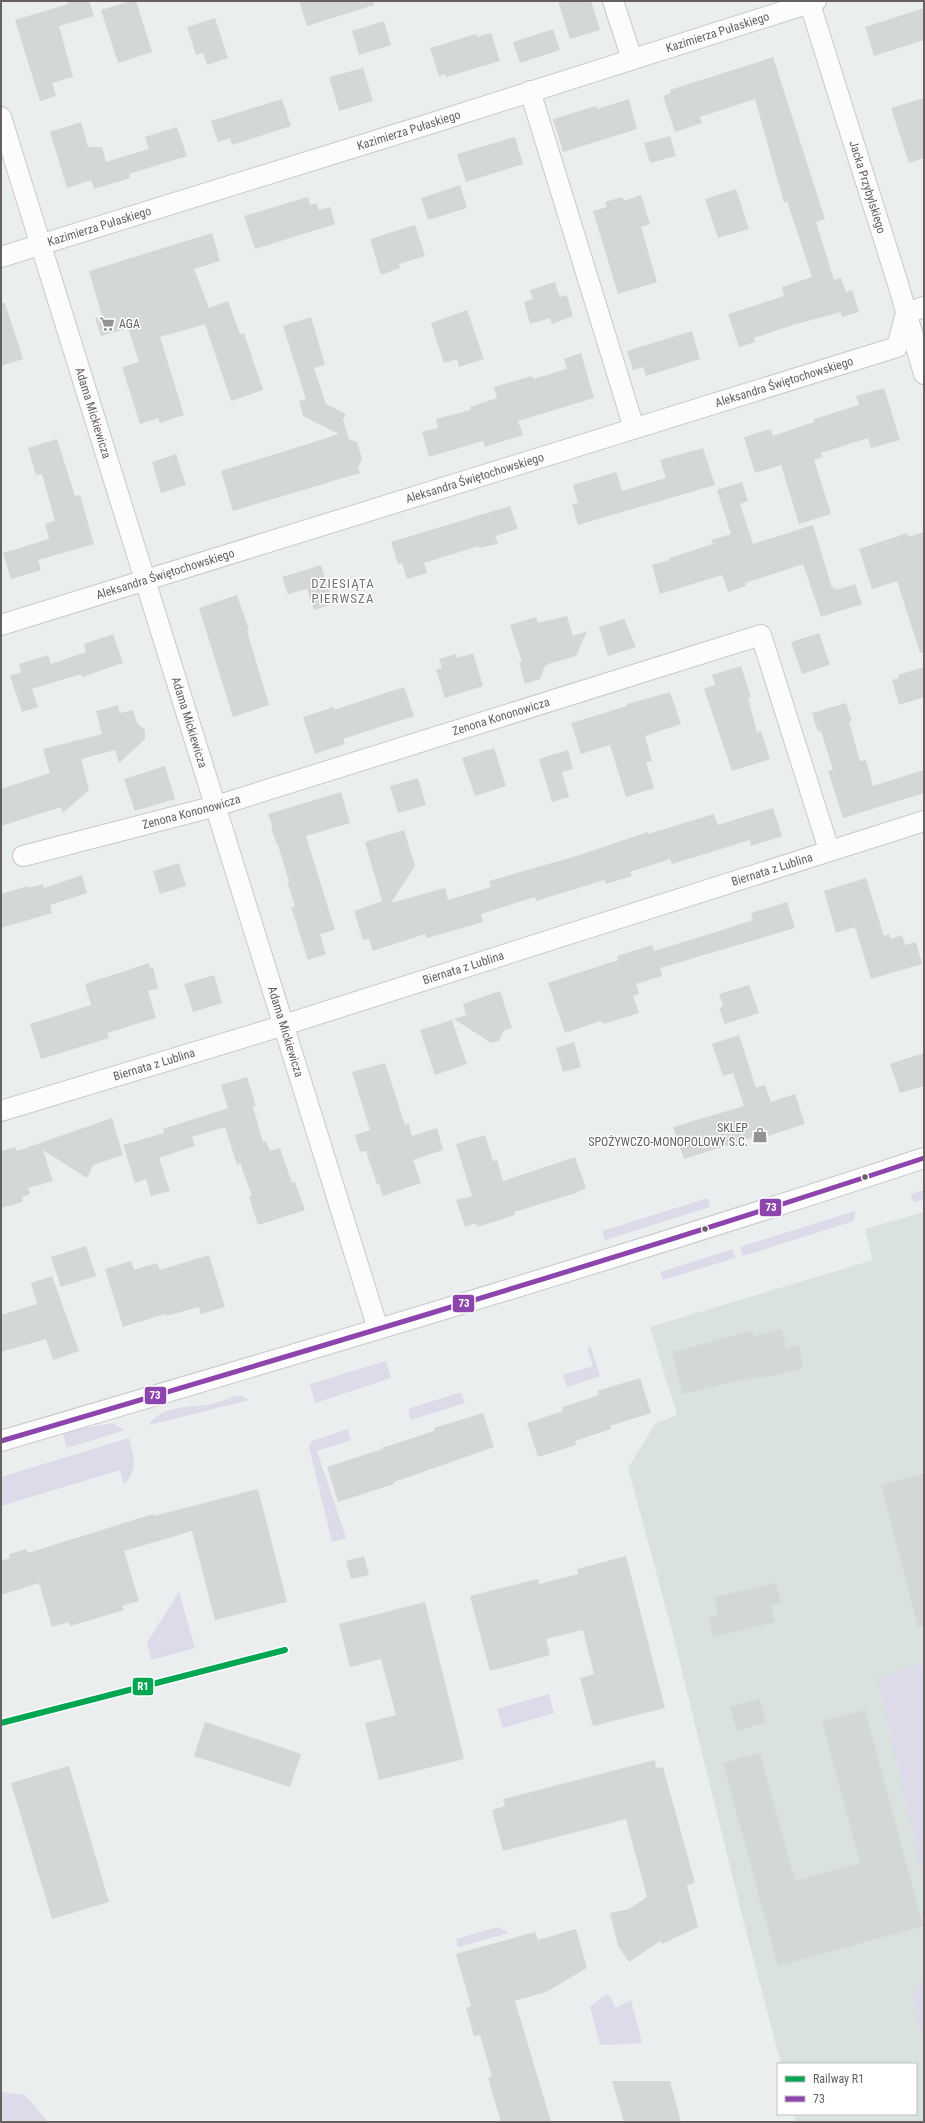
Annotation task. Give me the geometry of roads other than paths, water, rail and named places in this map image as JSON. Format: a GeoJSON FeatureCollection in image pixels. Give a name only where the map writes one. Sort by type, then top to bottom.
{"type":"FeatureCollection","features":[{"type":"Feature","properties":{"kind":"street"},"geometry":{"type":"LineString","coordinates":[[614,1],[632,59]]}},
{"type":"Feature","properties":{"kind":"street","name":"Kazimierza Pułaskiego"},"geometry":{"type":"LineString","coordinates":[[1,257],[811,2]]}},
{"type":"Feature","properties":{"kind":"street","name":"Jacka Przybylskiego"},"geometry":{"type":"LineString","coordinates":[[811,2],[915,310],[924,374]]}},
{"type":"Feature","properties":{"kind":"street"},"geometry":{"type":"LineString","coordinates":[[530,91],[634,428]]}},
{"type":"Feature","properties":{"kind":"street","name":"Adama Mickiewicza"},"geometry":{"type":"LineString","coordinates":[[1,117],[378,1329]]}},
{"type":"Feature","properties":{"kind":"street","name":"Aleksandra Świętochowskiego"},"geometry":{"type":"LineString","coordinates":[[1,625],[634,428],[897,348],[915,310]]}},
{"type":"Feature","properties":{"kind":"street","name":"Zenona Kononowicza"},"geometry":{"type":"LineString","coordinates":[[23,856],[216,806],[761,635],[829,850]]}},
{"type":"Feature","properties":{"kind":"street","name":"Biernata z Lublina"},"geometry":{"type":"LineString","coordinates":[[1,1112],[924,821]]}},
{"type":"Feature","properties":{"kind":"street"},"geometry":{"type":"LineString","coordinates":[[1,1441],[250,1368],[593,1264],[924,1158]]}},
{"type":"Feature","properties":{"kind":"rail line","name":"R1"},"geometry":{"type":"LineString","coordinates":[[1,1723],[285,1650]]}},
{"type":"Feature","properties":{"kind":"place","name":"AGA"},"geometry":{"type":"Point","coordinates":[107,324]}},
{"type":"Feature","properties":{"kind":"place","name":"SKLEP SPOŻYWCZO-MONOPOLOWY S.C."},"geometry":{"type":"Point","coordinates":[760,1135]}},
{"type":"Feature","properties":{"kind":"district","name":"DZIESIĄTA PIERWSZA"},"geometry":{"type":"Point","coordinates":[343,590]}}]}
